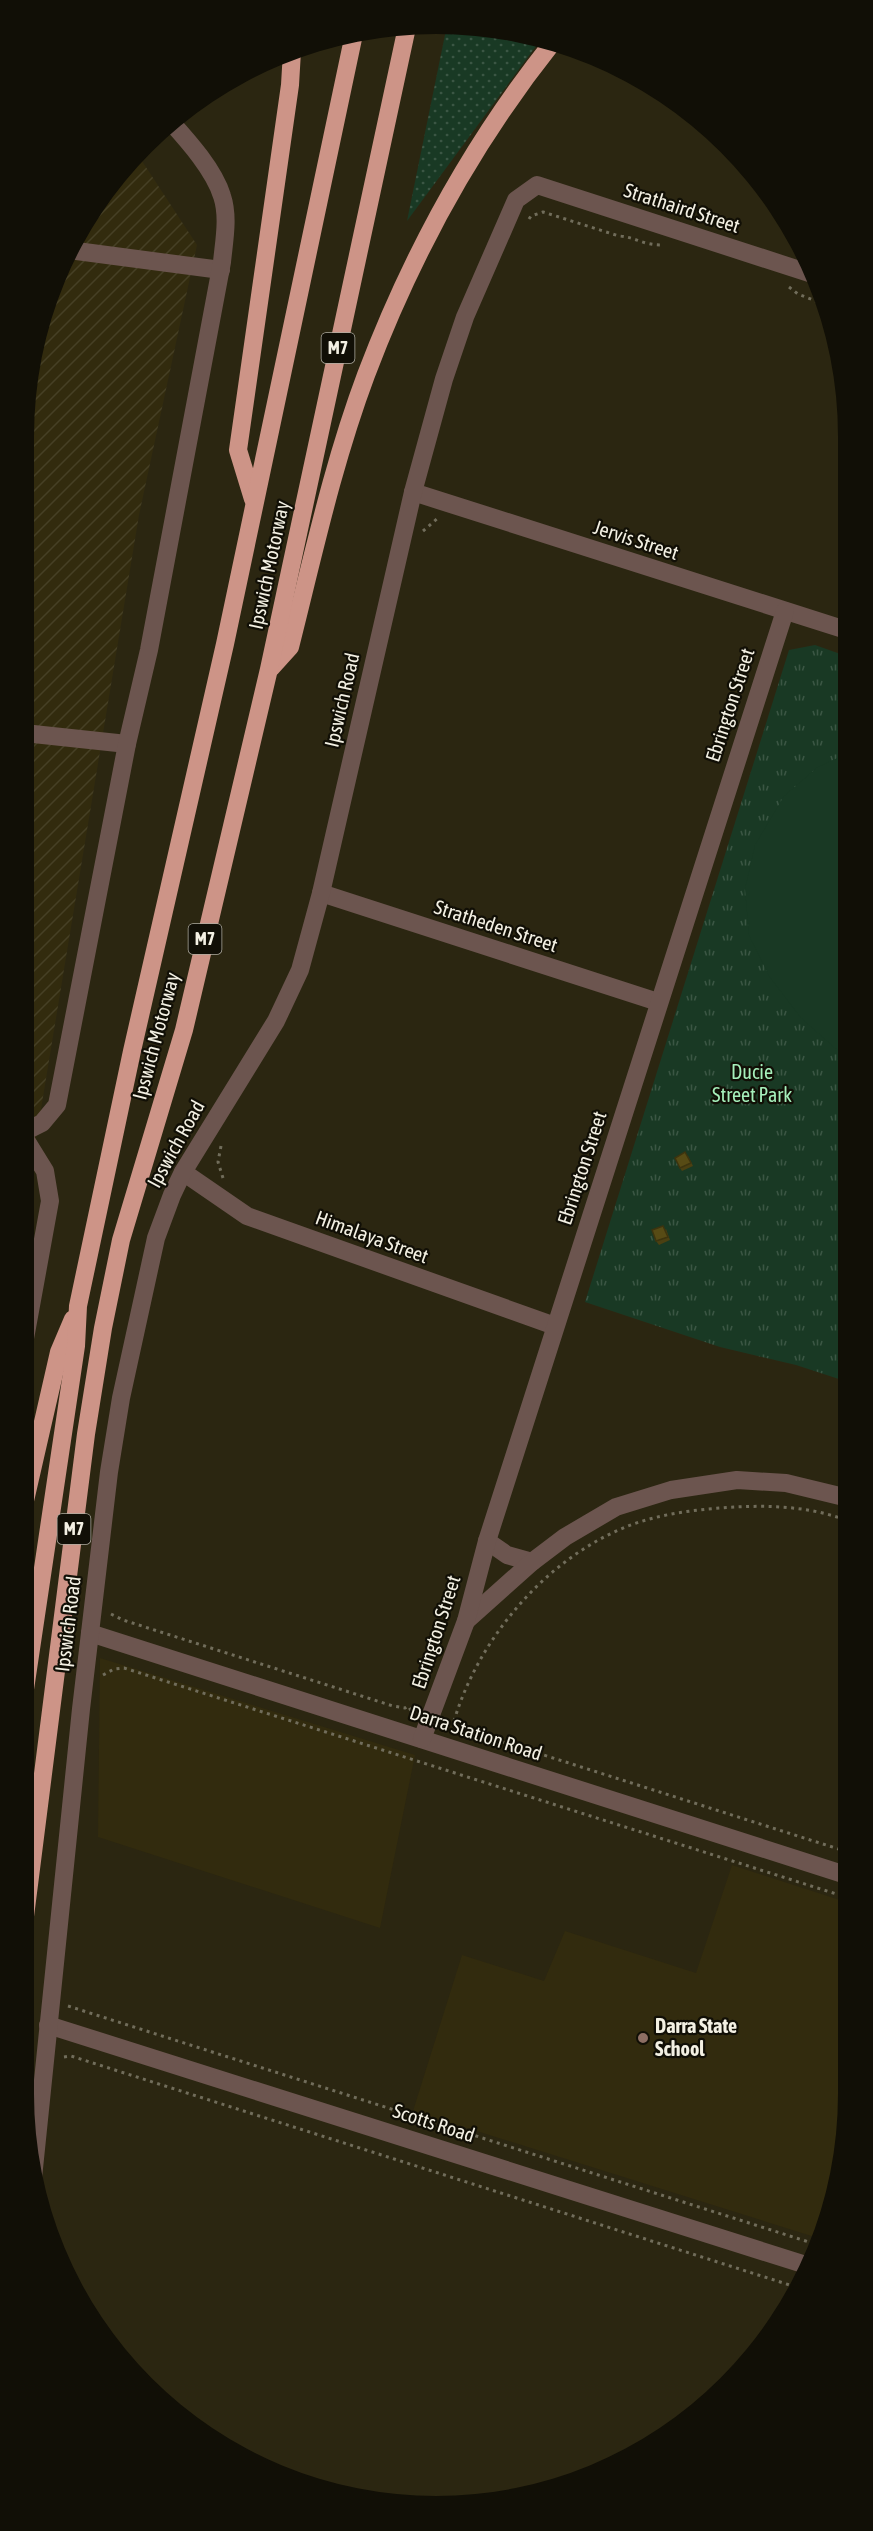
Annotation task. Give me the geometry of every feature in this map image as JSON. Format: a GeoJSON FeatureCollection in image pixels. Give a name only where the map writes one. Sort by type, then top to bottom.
{"type":"FeatureCollection","features":[{"type":"Feature","properties":{"kind":"highway","name":"Ipswich Motorway"},"geometry":{"type":"LineString","coordinates":[[34,1845],[86,1434],[103,1328],[121,1240],[184,1030],[269,669],[406,35]]}},
{"type":"Feature","properties":{"kind":"highway","name":"Ipswich Motorway"},"geometry":{"type":"LineString","coordinates":[[34,1629],[76,1346],[78,1306],[132,1051],[225,644],[352,43]]}},
{"type":"Feature","properties":{"kind":"highway"},"geometry":{"type":"LineString","coordinates":[[269,669],[290,647],[343,444],[365,376],[393,309],[459,179],[495,122],[547,50]]}},
{"type":"Feature","properties":{"kind":"highway"},"geometry":{"type":"LineString","coordinates":[[254,503],[238,450],[291,62]]}},
{"type":"Feature","properties":{"kind":"highway"},"geometry":{"type":"LineString","coordinates":[[34,1461],[59,1352],[78,1306]]}},
{"type":"Feature","properties":{"kind":"street"},"geometry":{"type":"LineString","coordinates":[[34,1127],[42,1123],[57,1105],[127,744],[149,650],[221,266],[226,225],[222,196],[203,162],[177,129]]}},
{"type":"Feature","properties":{"kind":"street","name":"Strathaird Street"},"geometry":{"type":"LineString","coordinates":[[537,185],[802,271]]}},
{"type":"Feature","properties":{"kind":"street","name":"Ipswich Road"},"geometry":{"type":"LineString","coordinates":[[37,2138],[109,1472],[121,1398],[156,1238],[183,1173],[276,1021],[300,970],[321,893],[413,492],[444,380],[465,317],[516,200],[537,185]]}},
{"type":"Feature","properties":{"kind":"street"},"geometry":{"type":"LineString","coordinates":[[80,251],[221,266]]}},
{"type":"Feature","properties":{"kind":"street","name":"Jervis Street"},"geometry":{"type":"LineString","coordinates":[[413,492],[838,628]]}},
{"type":"Feature","properties":{"kind":"street","name":"Ebrington Street"},"geometry":{"type":"LineString","coordinates":[[423,1739],[466,1621],[487,1541],[785,611]]}},
{"type":"Feature","properties":{"kind":"street"},"geometry":{"type":"LineString","coordinates":[[34,734],[127,744]]}},
{"type":"Feature","properties":{"kind":"street","name":"Stratheden Street"},"geometry":{"type":"LineString","coordinates":[[321,893],[658,1002]]}},
{"type":"Feature","properties":{"kind":"street"},"geometry":{"type":"LineString","coordinates":[[34,1153],[45,1171],[50,1200],[34,1289]]}},
{"type":"Feature","properties":{"kind":"street","name":"Himalaya Street"},"geometry":{"type":"LineString","coordinates":[[183,1173],[247,1216],[555,1326]]}},
{"type":"Feature","properties":{"kind":"street"},"geometry":{"type":"LineString","coordinates":[[466,1621],[532,1562],[565,1537],[616,1507],[671,1490],[737,1480],[786,1483],[838,1496]]}},
{"type":"Feature","properties":{"kind":"street"},"geometry":{"type":"LineString","coordinates":[[487,1541],[507,1555],[532,1562]]}},
{"type":"Feature","properties":{"kind":"street","name":"Darra Station Road"},"geometry":{"type":"LineString","coordinates":[[90,1633],[838,1872]]}},
{"type":"Feature","properties":{"kind":"street","name":"Scotts Road"},"geometry":{"type":"LineString","coordinates":[[48,2025],[801,2263]]}},
{"type":"Feature","properties":{"kind":"path"},"geometry":{"type":"LineString","coordinates":[[526,226],[531,216],[543,212],[619,236],[631,237],[640,243],[671,245]]}},
{"type":"Feature","properties":{"kind":"path"},"geometry":{"type":"LineString","coordinates":[[785,283],[798,294],[815,300]]}},
{"type":"Feature","properties":{"kind":"path"},"geometry":{"type":"LineString","coordinates":[[422,532],[438,518],[442,501]]}},
{"type":"Feature","properties":{"kind":"path"},"geometry":{"type":"LineString","coordinates":[[221,1144],[218,1162],[224,1182]]}},
{"type":"Feature","properties":{"kind":"path"},"geometry":{"type":"LineString","coordinates":[[454,1721],[487,1648],[519,1605],[550,1575],[596,1542],[629,1526],[666,1515],[708,1508],[756,1506],[810,1510],[838,1518]]}},
{"type":"Feature","properties":{"kind":"path"},"geometry":{"type":"LineString","coordinates":[[98,1683],[102,1675],[114,1669],[124,1668],[838,1895]]}},
{"type":"Feature","properties":{"kind":"path"},"geometry":{"type":"LineString","coordinates":[[63,2004],[810,2242]]}},
{"type":"Feature","properties":{"kind":"path"},"geometry":{"type":"LineString","coordinates":[[62,2058],[71,2056],[790,2285]]}},
{"type":"Feature","properties":{"kind":"shaded area"},"geometry":{"type":"Polygon","coordinates":[[[143,162],[197,245],[139,515],[34,1151],[35,410],[48,332],[65,283],[88,235],[102,213],[143,162]]]}},
{"type":"Feature","properties":{"kind":"shaded area"},"geometry":{"type":"Polygon","coordinates":[[[100,1658],[415,1755],[380,1928],[98,1837],[100,1658]]]}},
{"type":"Feature","properties":{"kind":"shaded area","name":"Darra State School"},"geometry":{"type":"Polygon","coordinates":[[[732,1865],[838,1899],[838,2121],[831,2173],[812,2236],[413,2111],[462,1955],[544,1981],[565,1931],[696,1973],[732,1865]]]}},
{"type":"Feature","properties":{"kind":"green space"},"geometry":{"type":"Polygon","coordinates":[[[445,34],[489,38],[536,47],[407,221],[445,34]]]}},
{"type":"Feature","properties":{"kind":"green space","name":"Ducie Street Park"},"geometry":{"type":"Polygon","coordinates":[[[815,645],[838,653],[838,1379],[796,1365],[720,1347],[585,1302],[789,650],[815,645]]]}},
{"type":"Feature","properties":{"kind":"green space"},"geometry":{"type":"Polygon","coordinates":[[[838,758],[838,1050],[801,1018],[769,976],[749,935],[745,889],[755,845],[784,796],[818,767],[838,758]]]}},
{"type":"Feature","properties":{"kind":"building"},"geometry":{"type":"Polygon","coordinates":[[[685,1152],[691,1163],[680,1168],[675,1158],[685,1152]]]}},
{"type":"Feature","properties":{"kind":"building"},"geometry":{"type":"Polygon","coordinates":[[[663,1226],[668,1237],[656,1241],[652,1230],[663,1226]]]}},
{"type":"Feature","properties":{"kind":"place","name":"Darra State School"},"geometry":{"type":"Point","coordinates":[643,2038]}}]}
